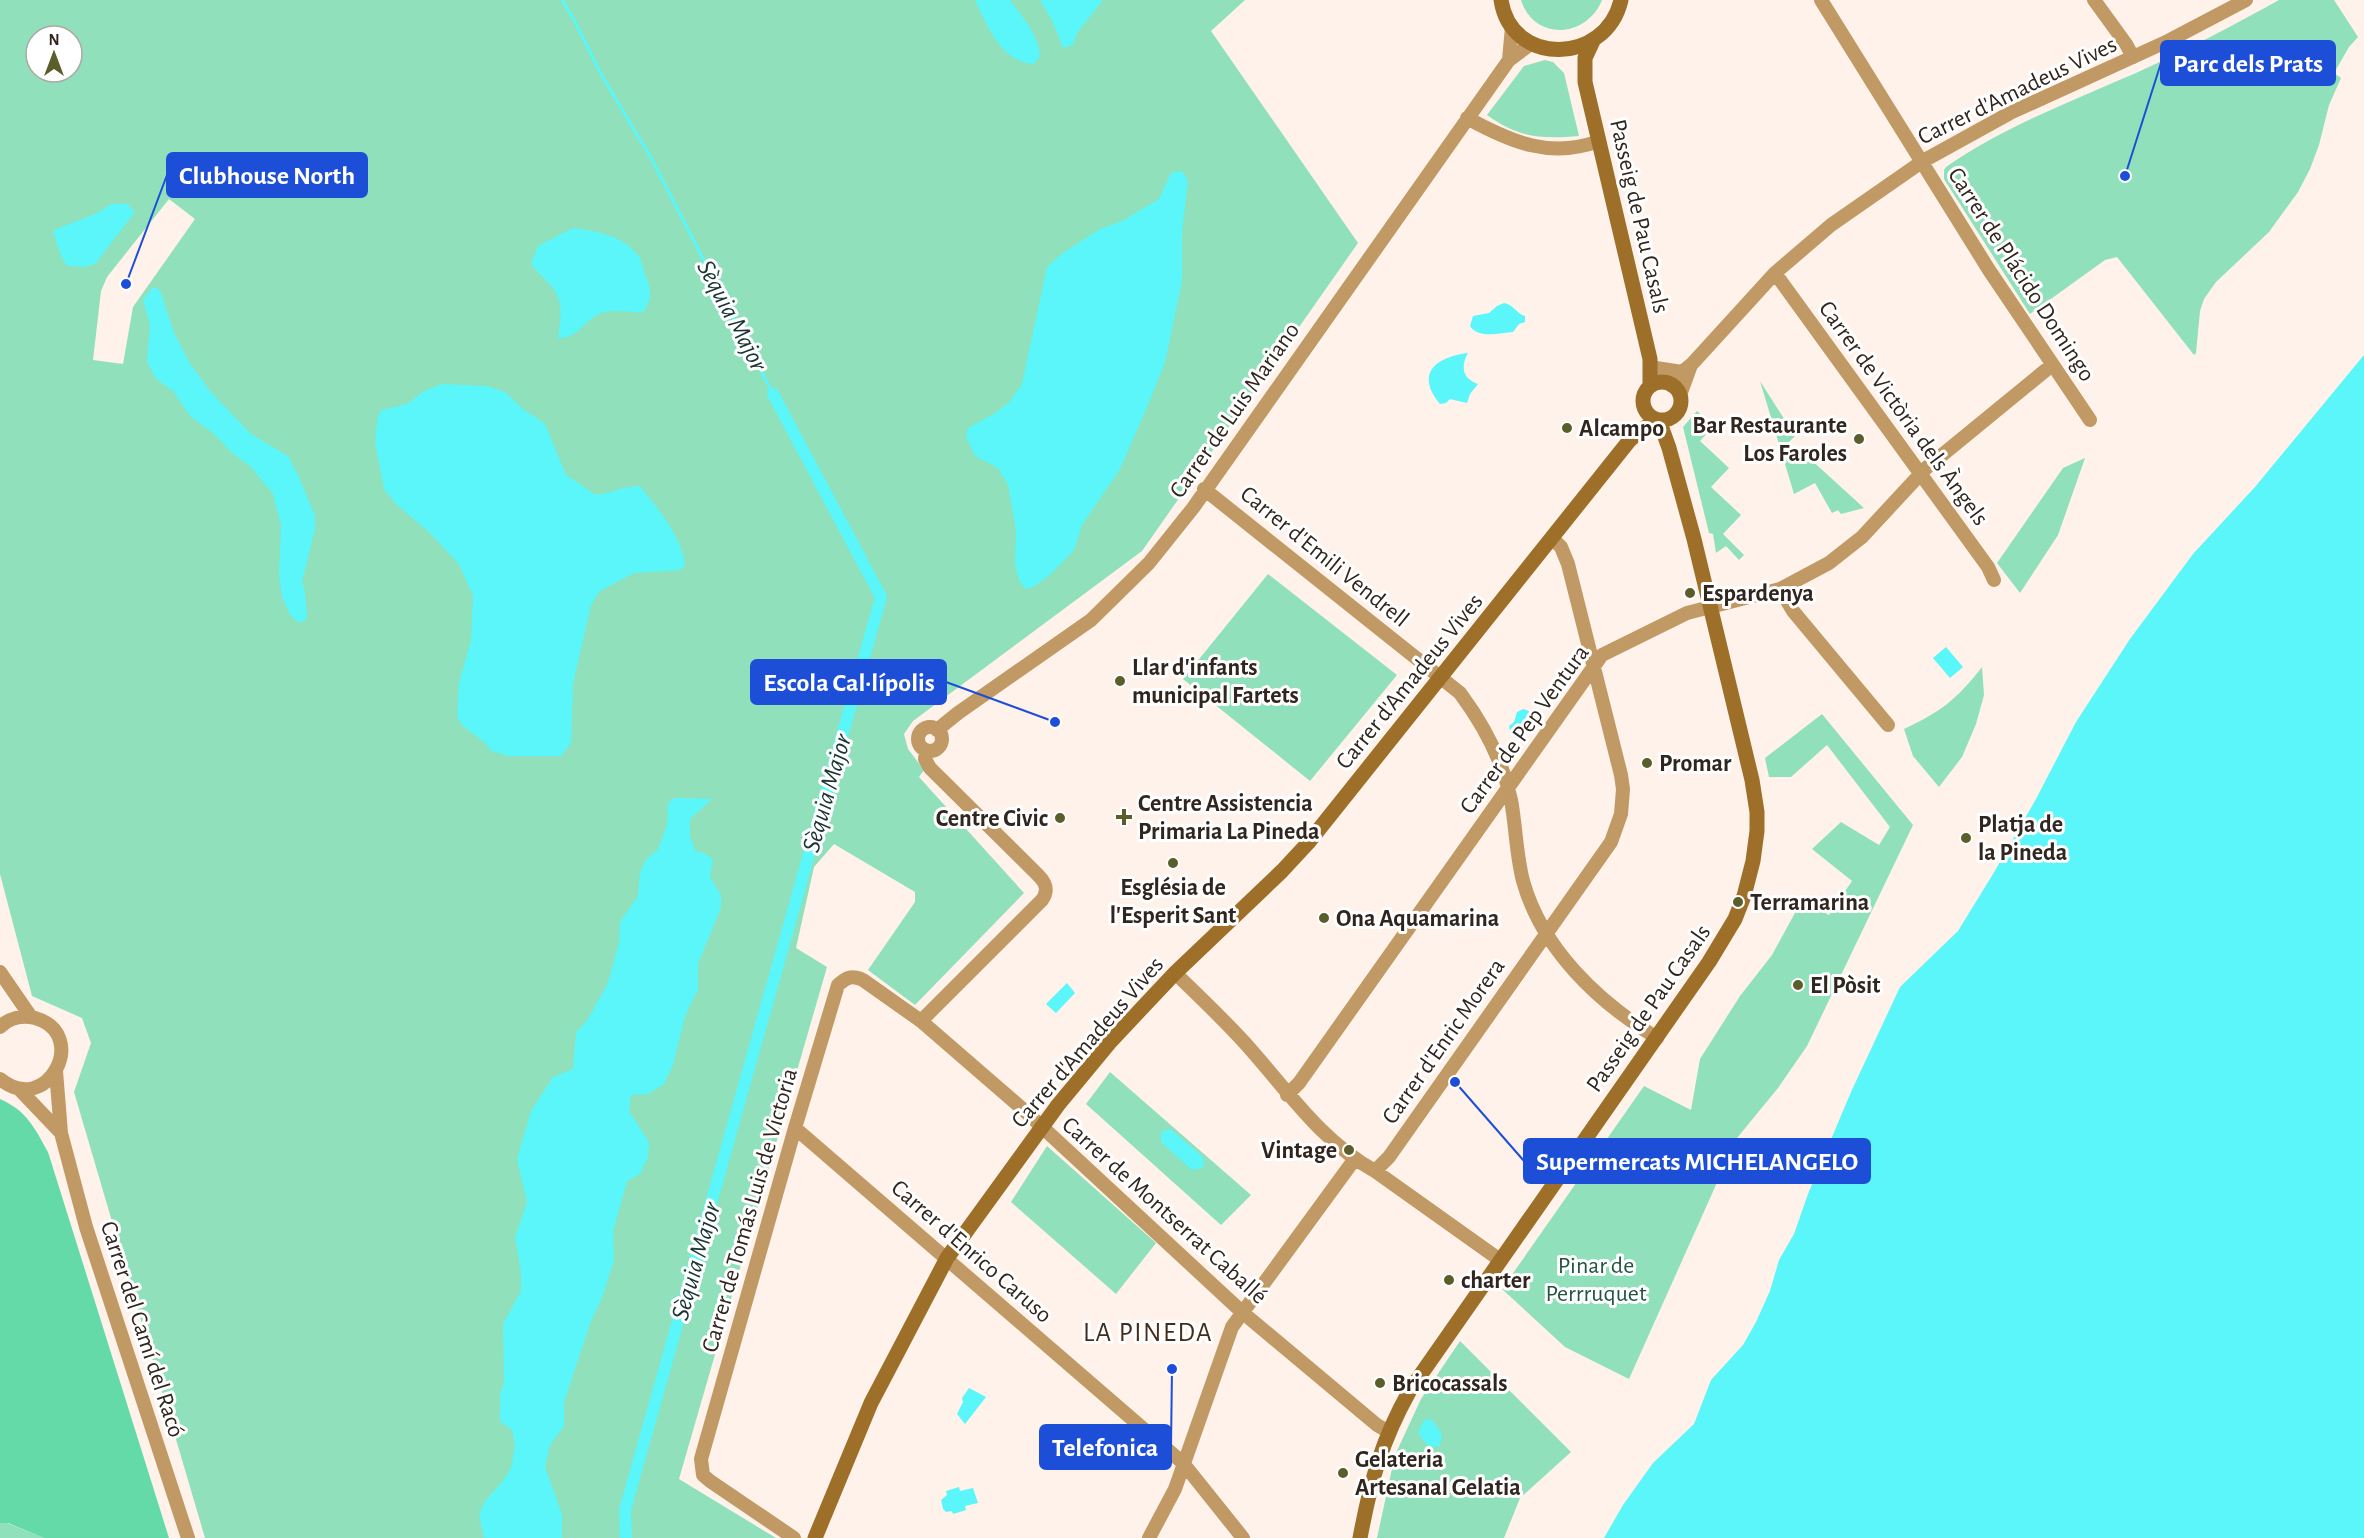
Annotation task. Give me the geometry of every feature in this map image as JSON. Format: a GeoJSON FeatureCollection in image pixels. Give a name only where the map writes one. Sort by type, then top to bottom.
{"type":"FeatureCollection","features":[{"type":"Feature","properties":{"kind":"street"},"geometry":{"type":"LineString","coordinates":[[1501,0],[1502,9],[1512,27],[1532,43],[1561,50],[1593,41],[1612,23],[1621,0]]}},
{"type":"Feature","properties":{"kind":"street","name":"Carrer de Plácido Domingo"},"geometry":{"type":"LineString","coordinates":[[1821,0],[1989,270],[2090,420]]}},
{"type":"Feature","properties":{"kind":"street"},"geometry":{"type":"LineString","coordinates":[[2094,0],[2133,57]]}},
{"type":"Feature","properties":{"kind":"street","name":"Carrer d'Amadeus Vives"},"geometry":{"type":"LineString","coordinates":[[1674,388],[1687,368],[1775,273],[1831,225],[1923,161],[2010,114],[2133,57],[2246,0]]}},
{"type":"Feature","properties":{"kind":"street"},"geometry":{"type":"LineString","coordinates":[[1509,60],[1512,27]]}},
{"type":"Feature","properties":{"kind":"street","name":"Passeig de Pau Casals"},"geometry":{"type":"LineString","coordinates":[[1593,41],[1585,58],[1585,82],[1653,364],[1650,386]]}},
{"type":"Feature","properties":{"kind":"street","name":"Carrer de Luis Mariano"},"geometry":{"type":"LineString","coordinates":[[921,1021],[1042,900],[1046,888],[1038,875],[930,768],[925,759],[926,750],[936,750],[941,744],[942,736],[937,730],[1063,641],[1101,611],[1160,550],[1193,508],[1204,489],[1509,60],[1532,43]]}},
{"type":"Feature","properties":{"kind":"street","name":"Passeig de Pau Casals"},"geometry":{"type":"LineString","coordinates":[[1561,50],[1575,65],[1585,82]]}},
{"type":"Feature","properties":{"kind":"street"},"geometry":{"type":"LineString","coordinates":[[1467,118],[1508,139],[1552,149],[1578,147],[1599,141]]}},
{"type":"Feature","properties":{"kind":"street","name":"Carrer de Victòria dels Àngels"},"geometry":{"type":"LineString","coordinates":[[1775,273],[1921,473],[1988,567],[1994,580]]}},
{"type":"Feature","properties":{"kind":"street"},"geometry":{"type":"LineString","coordinates":[[1653,364],[1687,368]]}},
{"type":"Feature","properties":{"kind":"street","name":"Passeig de Pau Casals"},"geometry":{"type":"LineString","coordinates":[[1653,364],[1674,388]]}},
{"type":"Feature","properties":{"kind":"street","name":"Carrer de Pep Ventura"},"geometry":{"type":"LineString","coordinates":[[1287,1095],[1299,1083],[1602,655],[1687,613],[1780,589],[1816,571],[1852,546],[1921,473],[2052,365]]}},
{"type":"Feature","properties":{"kind":"street"},"geometry":{"type":"LineString","coordinates":[[1659,383],[1674,388],[1680,406],[1676,415],[1658,420],[1647,414],[1643,397],[1650,386],[1659,383]]}},
{"type":"Feature","properties":{"kind":"street","name":"Carrer d'Amadeus Vives"},"geometry":{"type":"LineString","coordinates":[[1638,433],[1644,409]]}},
{"type":"Feature","properties":{"kind":"street","name":"Passeig de Pau Casals"},"geometry":{"type":"LineString","coordinates":[[1667,444],[1676,415]]}},
{"type":"Feature","properties":{"kind":"street","name":"Passeig de Pau Casals"},"geometry":{"type":"LineString","coordinates":[[1360,1538],[1370,1486],[1379,1455],[1419,1376],[1709,962],[1735,919],[1749,877],[1756,844],[1757,812],[1752,780],[1710,606],[1667,444],[1658,420]]}},
{"type":"Feature","properties":{"kind":"street","name":"Carrer d'Amadeus Vives"},"geometry":{"type":"LineString","coordinates":[[815,1538],[871,1403],[947,1258],[1041,1127],[1111,1041],[1175,973],[1282,871],[1308,843],[1638,433],[1658,420]]}},
{"type":"Feature","properties":{"kind":"street"},"geometry":{"type":"LineString","coordinates":[[1638,433],[1654,432],[1667,444]]}},
{"type":"Feature","properties":{"kind":"street","name":"Carrer d'Emili Vendrell"},"geometry":{"type":"LineString","coordinates":[[1204,489],[1460,693],[1494,749],[1508,787],[1523,880],[1533,909],[1546,935],[1569,966],[1595,992],[1657,1038]]}},
{"type":"Feature","properties":{"kind":"street","name":"Carrer d'Enric Morera"},"geometry":{"type":"LineString","coordinates":[[1375,1171],[1389,1157],[1611,842],[1621,814],[1622,783],[1594,665],[1566,556],[1552,538]]}},
{"type":"Feature","properties":{"kind":"street"},"geometry":{"type":"LineString","coordinates":[[1780,589],[1793,611],[1888,725]]}},
{"type":"Feature","properties":{"kind":"street"},"geometry":{"type":"LineString","coordinates":[[0,972],[31,1017],[12,1019],[0,1027]]}},
{"type":"Feature","properties":{"kind":"street"},"geometry":{"type":"LineString","coordinates":[[1175,973],[1245,1042],[1287,1095],[1354,1160],[1375,1171],[1500,1260]]}},
{"type":"Feature","properties":{"kind":"street","name":"Carrer de Montserrat Caballé"},"geometry":{"type":"LineString","coordinates":[[855,976],[921,1021],[1041,1127],[1242,1312],[1377,1425],[1389,1432]]}},
{"type":"Feature","properties":{"kind":"street","name":"Carrer de Tomás Luis de Victoria"},"geometry":{"type":"LineString","coordinates":[[794,1538],[710,1481],[703,1475],[700,1467],[795,1128],[838,985],[845,979],[855,976]]}},
{"type":"Feature","properties":{"kind":"street","name":"Carrer del Camí del Racó"},"geometry":{"type":"LineString","coordinates":[[31,1017],[48,1025],[58,1038],[61,1053],[56,1071],[61,1133],[86,1227],[188,1538]]}},
{"type":"Feature","properties":{"kind":"street"},"geometry":{"type":"LineString","coordinates":[[19,1089],[36,1087],[44,1083],[56,1071]]}},
{"type":"Feature","properties":{"kind":"street","name":"Carrer del Camí del Racó"},"geometry":{"type":"LineString","coordinates":[[0,1079],[19,1089],[61,1133]]}},
{"type":"Feature","properties":{"kind":"street","name":"Carrer d'Enrico Caruso"},"geometry":{"type":"LineString","coordinates":[[795,1128],[1183,1462],[1243,1538]]}},
{"type":"Feature","properties":{"kind":"street"},"geometry":{"type":"LineString","coordinates":[[1149,1538],[1175,1489],[1232,1327],[1354,1160]]}},
{"type":"Feature","properties":{"kind":"green space"},"geometry":{"type":"Polygon","coordinates":[[[0,0],[1245,0],[1211,31],[1358,243],[1142,551],[913,721],[904,734],[908,749],[924,770],[919,777],[1024,893],[915,1005],[868,970],[915,902],[915,892],[834,844],[814,867],[796,948],[827,967],[679,1479],[776,1538],[205,1538],[74,1092],[91,1043],[82,1018],[32,996],[0,874],[0,0]],[[169,199],[107,277],[101,291],[93,360],[123,364],[133,307],[195,219],[169,199]]]}},
{"type":"Feature","properties":{"kind":"green space"},"geometry":{"type":"Polygon","coordinates":[[[1521,0],[1602,0],[1595,13],[1585,22],[1573,28],[1561,30],[1537,23],[1528,14],[1521,0]]]}},
{"type":"Feature","properties":{"kind":"green space"},"geometry":{"type":"Polygon","coordinates":[[[2279,0],[2334,0],[2358,37],[2349,47],[2334,73],[2341,78],[2329,105],[2310,169],[2298,192],[2269,232],[2216,282],[2204,299],[2200,311],[2196,353],[2194,355],[2117,257],[2105,260],[2030,314],[1944,179],[1946,167],[2014,127],[2172,56],[2279,0]]]}},
{"type":"Feature","properties":{"kind":"green space"},"geometry":{"type":"Polygon","coordinates":[[[1545,60],[1553,62],[1564,73],[1579,136],[1542,137],[1520,133],[1487,115],[1524,66],[1545,60]]]}},
{"type":"Feature","properties":{"kind":"green space"},"geometry":{"type":"Polygon","coordinates":[[[1760,381],[1795,436],[1786,445],[1793,451],[1797,447],[1864,508],[1841,514],[1838,510],[1832,513],[1815,483],[1794,494],[1760,381]]]}},
{"type":"Feature","properties":{"kind":"green space"},"geometry":{"type":"Polygon","coordinates":[[[1697,411],[1714,426],[1700,441],[1729,468],[1711,487],[1741,515],[1723,534],[1744,555],[1739,560],[1726,546],[1716,553],[1713,534],[1709,533],[1683,427],[1697,411]]]}},
{"type":"Feature","properties":{"kind":"green space"},"geometry":{"type":"Polygon","coordinates":[[[2085,458],[2058,535],[2020,593],[1997,563],[2063,468],[2085,458]]]}},
{"type":"Feature","properties":{"kind":"green space"},"geometry":{"type":"Polygon","coordinates":[[[1268,574],[1397,675],[1310,781],[1183,679],[1268,574]]]}},
{"type":"Feature","properties":{"kind":"green space"},"geometry":{"type":"Polygon","coordinates":[[[1982,667],[1984,695],[1976,724],[1962,757],[1939,787],[1913,756],[1904,729],[1948,704],[1982,667]]]}},
{"type":"Feature","properties":{"kind":"green space","name":"Pinar de Perrruquet"},"geometry":{"type":"Polygon","coordinates":[[[1822,714],[1913,825],[1807,1046],[1778,1088],[1737,1138],[1629,1379],[1565,1347],[1502,1289],[1644,1086],[1691,1110],[1700,1059],[1740,996],[1772,955],[1802,900],[1829,915],[1852,881],[1812,849],[1841,822],[1879,845],[1890,827],[1827,745],[1791,777],[1769,777],[1765,758],[1822,714]]]}},
{"type":"Feature","properties":{"kind":"green space"},"geometry":{"type":"Polygon","coordinates":[[[1110,1072],[1251,1195],[1221,1225],[1086,1104],[1110,1072]]]}},
{"type":"Feature","properties":{"kind":"green space"},"geometry":{"type":"Polygon","coordinates":[[[0,1099],[23,1114],[34,1127],[48,1152],[169,1538],[44,1538],[8,1523],[0,1523],[0,1099]]]}},
{"type":"Feature","properties":{"kind":"green space"},"geometry":{"type":"Polygon","coordinates":[[[1047,1146],[1156,1243],[1116,1294],[1011,1202],[1047,1146]]]}},
{"type":"Feature","properties":{"kind":"green space"},"geometry":{"type":"Polygon","coordinates":[[[1460,1341],[1571,1452],[1520,1498],[1504,1538],[1377,1538],[1395,1455],[1421,1399],[1460,1341]]]}},
{"type":"Feature","properties":{"kind":"green space"},"geometry":{"type":"Polygon","coordinates":[[[0,1523],[7,1523],[44,1538],[0,1538],[0,1523]]]}},
{"type":"Feature","properties":{"kind":"water"},"geometry":{"type":"Polygon","coordinates":[[[975,0],[1010,0],[1029,26],[1039,48],[1040,56],[1034,64],[1023,62],[1004,50],[991,32],[975,0]]]}},
{"type":"Feature","properties":{"kind":"water"},"geometry":{"type":"Polygon","coordinates":[[[1040,0],[1103,0],[1077,33],[1073,45],[1063,48],[1040,0]]]}},
{"type":"Feature","properties":{"kind":"water"},"geometry":{"type":"Polygon","coordinates":[[[1182,171],[1188,181],[1182,232],[1182,281],[1165,362],[1120,469],[1082,525],[1074,550],[1053,572],[1035,586],[1025,589],[1019,580],[1015,565],[1016,530],[1008,485],[998,468],[975,456],[966,437],[968,428],[997,412],[1010,401],[1022,384],[1047,267],[1063,253],[1100,229],[1122,221],[1159,199],[1171,173],[1182,171]]]}},
{"type":"Feature","properties":{"kind":"water"},"geometry":{"type":"Polygon","coordinates":[[[111,204],[127,204],[135,212],[95,264],[85,267],[67,266],[61,256],[53,231],[97,213],[111,204]]]}},
{"type":"Feature","properties":{"kind":"water"},"geometry":{"type":"Polygon","coordinates":[[[573,228],[608,235],[632,248],[641,260],[650,295],[643,312],[604,312],[570,336],[558,338],[561,317],[558,298],[551,286],[531,264],[538,246],[573,228]]]}},
{"type":"Feature","properties":{"kind":"water"},"geometry":{"type":"Polygon","coordinates":[[[153,287],[160,290],[174,333],[189,362],[209,390],[251,434],[288,456],[299,477],[315,516],[315,529],[302,582],[307,619],[299,623],[290,615],[282,597],[279,576],[281,525],[273,494],[251,467],[190,416],[173,391],[156,379],[147,361],[150,325],[143,300],[153,287]]]}},
{"type":"Feature","properties":{"kind":"water"},"geometry":{"type":"Polygon","coordinates":[[[1504,303],[1525,316],[1525,322],[1519,324],[1513,332],[1484,334],[1478,333],[1470,326],[1473,316],[1489,313],[1504,303]]]}},
{"type":"Feature","properties":{"kind":"water"},"geometry":{"type":"Polygon","coordinates":[[[1468,353],[1464,363],[1464,372],[1469,379],[1478,384],[1470,394],[1467,403],[1450,399],[1440,404],[1429,384],[1432,369],[1446,358],[1468,353]]]}},
{"type":"Feature","properties":{"kind":"water"},"geometry":{"type":"Polygon","coordinates":[[[2364,355],[2364,1538],[1604,1538],[1623,1505],[1653,1463],[1694,1424],[1711,1380],[1743,1345],[1756,1322],[1770,1291],[1779,1260],[1794,1234],[1808,1194],[1851,1092],[1900,987],[1958,931],[2036,799],[2076,722],[2130,639],[2193,554],[2255,487],[2364,355]]]}},
{"type":"Feature","properties":{"kind":"water"},"geometry":{"type":"Polygon","coordinates":[[[442,384],[487,386],[505,392],[523,409],[545,424],[566,475],[596,495],[640,486],[668,523],[683,553],[685,564],[681,570],[634,573],[600,591],[591,605],[573,684],[571,743],[561,756],[509,756],[491,751],[485,743],[463,726],[457,717],[459,683],[471,640],[473,596],[459,564],[430,533],[396,504],[384,489],[375,443],[377,420],[381,410],[407,404],[424,391],[442,384]]]}},
{"type":"Feature","properties":{"kind":"water"},"geometry":{"type":"Polygon","coordinates":[[[1946,647],[1963,667],[1950,678],[1933,658],[1946,647]]]}},
{"type":"Feature","properties":{"kind":"water"},"geometry":{"type":"Polygon","coordinates":[[[1523,709],[1531,713],[1534,720],[1525,730],[1511,735],[1509,726],[1514,722],[1517,712],[1523,709]]]}},
{"type":"Feature","properties":{"kind":"water"},"geometry":{"type":"Polygon","coordinates":[[[675,798],[712,799],[690,819],[690,837],[696,852],[702,852],[713,859],[710,877],[721,895],[721,907],[698,964],[698,989],[685,1016],[673,1065],[664,1084],[648,1094],[631,1095],[629,1111],[649,1142],[648,1157],[640,1174],[627,1181],[613,1232],[614,1260],[564,1402],[564,1426],[550,1445],[545,1467],[562,1514],[562,1538],[484,1538],[479,1514],[486,1500],[511,1468],[515,1445],[512,1430],[500,1421],[500,1395],[504,1382],[503,1324],[521,1291],[521,1272],[515,1237],[527,1202],[517,1159],[531,1111],[553,1077],[573,1069],[576,1033],[588,1019],[608,983],[619,943],[620,922],[638,896],[640,872],[645,861],[658,849],[667,825],[668,803],[675,798]]]}},
{"type":"Feature","properties":{"kind":"water"},"geometry":{"type":"Polygon","coordinates":[[[1067,983],[1075,993],[1056,1013],[1046,1004],[1067,983]]]}},
{"type":"Feature","properties":{"kind":"water"},"geometry":{"type":"Polygon","coordinates":[[[1170,1129],[1202,1156],[1203,1168],[1192,1170],[1161,1142],[1161,1132],[1170,1129]]]}},
{"type":"Feature","properties":{"kind":"water"},"geometry":{"type":"Polygon","coordinates":[[[969,1388],[986,1397],[965,1424],[957,1414],[963,1402],[962,1398],[969,1388]]]}},
{"type":"Feature","properties":{"kind":"water"},"geometry":{"type":"Polygon","coordinates":[[[1431,1419],[1442,1434],[1440,1446],[1429,1447],[1418,1433],[1424,1420],[1431,1419]]]}},
{"type":"Feature","properties":{"kind":"water"},"geometry":{"type":"Polygon","coordinates":[[[959,1487],[960,1491],[973,1488],[978,1503],[965,1506],[966,1510],[953,1514],[952,1511],[946,1512],[941,1500],[947,1495],[946,1491],[959,1487]]]}},
{"type":"Feature","properties":{"kind":"waterway","name":"Sèquia Major"},"geometry":{"type":"LineString","coordinates":[[562,0],[602,76],[651,158],[773,394]]}},
{"type":"Feature","properties":{"kind":"waterway","name":"Sèquia Major"},"geometry":{"type":"LineString","coordinates":[[626,1538],[625,1510],[881,597],[773,394]]}},
{"type":"Feature","properties":{"kind":"place","name":"Parc dels Prats"},"geometry":{"type":"Point","coordinates":[2125,176]}},
{"type":"Feature","properties":{"kind":"place","name":"Clubhouse North"},"geometry":{"type":"Point","coordinates":[126,284]}},
{"type":"Feature","properties":{"kind":"place","name":"Alcampo"},"geometry":{"type":"Point","coordinates":[1567,428]}},
{"type":"Feature","properties":{"kind":"place","name":"Bar Restaurante Los Faroles"},"geometry":{"type":"Point","coordinates":[1859,439]}},
{"type":"Feature","properties":{"kind":"place","name":"Espardenya"},"geometry":{"type":"Point","coordinates":[1690,593]}},
{"type":"Feature","properties":{"kind":"place","name":"Llar d'infants municipal Fartets"},"geometry":{"type":"Point","coordinates":[1120,681]}},
{"type":"Feature","properties":{"kind":"place","name":"Escola Cal·lípolis"},"geometry":{"type":"Point","coordinates":[1055,722]}},
{"type":"Feature","properties":{"kind":"place","name":"Promar"},"geometry":{"type":"Point","coordinates":[1647,763]}},
{"type":"Feature","properties":{"kind":"place","name":"Centre Assistencia Primaria La Pineda"},"geometry":{"type":"Point","coordinates":[1124,817]}},
{"type":"Feature","properties":{"kind":"place","name":"Centre Civic"},"geometry":{"type":"Point","coordinates":[1060,818]}},
{"type":"Feature","properties":{"kind":"place","name":"Platja de la Pineda"},"geometry":{"type":"Point","coordinates":[1966,838]}},
{"type":"Feature","properties":{"kind":"place","name":"Església de l'Esperit Sant"},"geometry":{"type":"Point","coordinates":[1173,863]}},
{"type":"Feature","properties":{"kind":"place","name":"Terramarina"},"geometry":{"type":"Point","coordinates":[1738,902]}},
{"type":"Feature","properties":{"kind":"place","name":"Ona Aquamarina"},"geometry":{"type":"Point","coordinates":[1324,918]}},
{"type":"Feature","properties":{"kind":"place","name":"El Pòsit"},"geometry":{"type":"Point","coordinates":[1798,985]}},
{"type":"Feature","properties":{"kind":"place","name":"Supermercats MICHELANGELO"},"geometry":{"type":"Point","coordinates":[1455,1082]}},
{"type":"Feature","properties":{"kind":"place","name":"Vintage"},"geometry":{"type":"Point","coordinates":[1349,1150]}},
{"type":"Feature","properties":{"kind":"place","name":"charter"},"geometry":{"type":"Point","coordinates":[1449,1280]}},
{"type":"Feature","properties":{"kind":"place","name":"Telefonica"},"geometry":{"type":"Point","coordinates":[1172,1369]}},
{"type":"Feature","properties":{"kind":"place","name":"Bricocassals"},"geometry":{"type":"Point","coordinates":[1380,1383]}},
{"type":"Feature","properties":{"kind":"place","name":"Gelateria Artesanal Gelatia"},"geometry":{"type":"Point","coordinates":[1343,1473]}},
{"type":"Feature","properties":{"kind":"district","name":"LA PINEDA"},"geometry":{"type":"Point","coordinates":[1148,1332]}}]}
